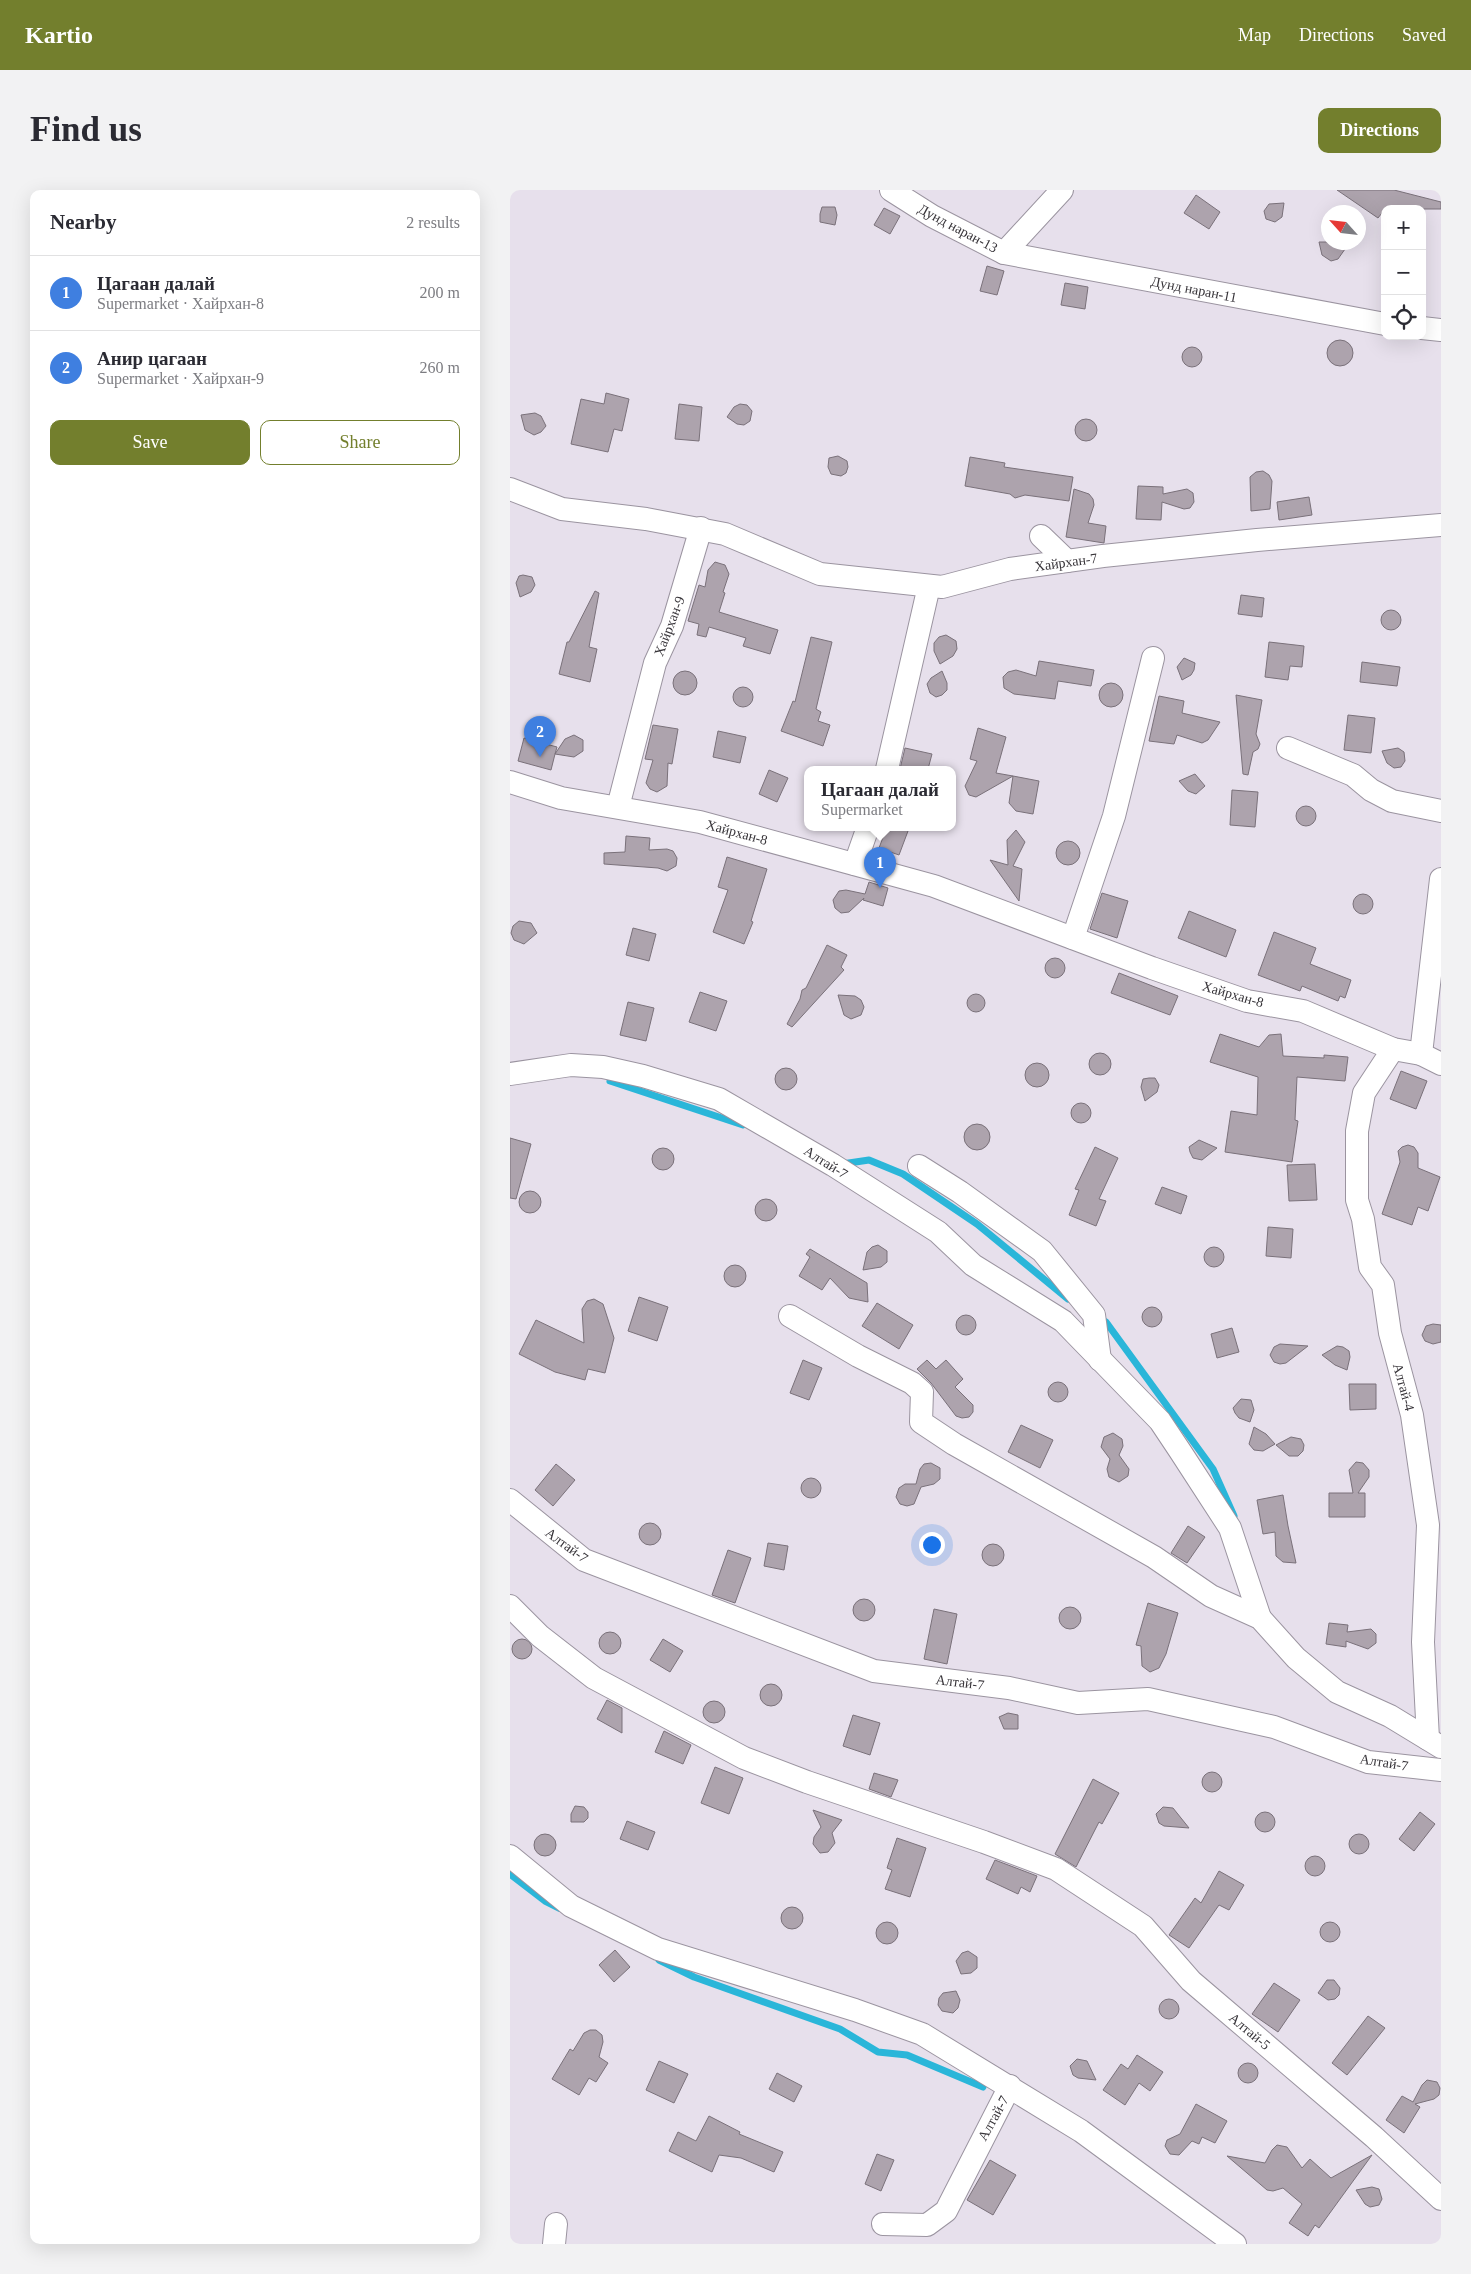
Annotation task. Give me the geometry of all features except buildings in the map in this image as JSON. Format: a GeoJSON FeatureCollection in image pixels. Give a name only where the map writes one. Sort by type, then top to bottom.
{"type":"FeatureCollection","features":[{"type":"Feature","properties":{"kind":"street","name":"Дунд наран-13"},"geometry":{"type":"LineString","coordinates":[[891,190],[932,216],[1004,253],[1062,190]]}},
{"type":"Feature","properties":{"kind":"street","name":"Дунд наран-11"},"geometry":{"type":"LineString","coordinates":[[1004,253],[1381,323]]}},
{"type":"Feature","properties":{"kind":"street"},"geometry":{"type":"LineString","coordinates":[[1426,328],[1441,330]]}},
{"type":"Feature","properties":{"kind":"street"},"geometry":{"type":"LineString","coordinates":[[510,489],[562,509],[701,528]]}},
{"type":"Feature","properties":{"kind":"street","name":"Хайрхан-7"},"geometry":{"type":"LineString","coordinates":[[701,528],[725,534],[820,574],[942,587],[1010,569],[1067,561],[1258,540],[1441,525]]}},
{"type":"Feature","properties":{"kind":"street","name":"Хайрхан-9"},"geometry":{"type":"LineString","coordinates":[[618,806],[655,663],[672,626],[701,528]]}},
{"type":"Feature","properties":{"kind":"street"},"geometry":{"type":"LineString","coordinates":[[1040,536],[1067,561]]}},
{"type":"Feature","properties":{"kind":"street"},"geometry":{"type":"LineString","coordinates":[[888,766],[930,586]]}},
{"type":"Feature","properties":{"kind":"street"},"geometry":{"type":"LineString","coordinates":[[1072,938],[1114,816],[1153,658]]}},
{"type":"Feature","properties":{"kind":"street"},"geometry":{"type":"LineString","coordinates":[[1288,748],[1353,775],[1370,790],[1392,801],[1441,811]]}},
{"type":"Feature","properties":{"kind":"street"},"geometry":{"type":"LineString","coordinates":[[510,782],[561,798],[618,806]]}},
{"type":"Feature","properties":{"kind":"street","name":"Хайрхан-8"},"geometry":{"type":"LineString","coordinates":[[618,806],[700,822],[934,886],[1248,1001],[1303,1011],[1393,1049],[1420,1054],[1441,1064]]}},
{"type":"Feature","properties":{"kind":"street"},"geometry":{"type":"LineString","coordinates":[[855,864],[867,831]]}},
{"type":"Feature","properties":{"kind":"street"},"geometry":{"type":"LineString","coordinates":[[1420,1054],[1441,879]]}},
{"type":"Feature","properties":{"kind":"street","name":"Алтай-4"},"geometry":{"type":"LineString","coordinates":[[1393,1049],[1364,1093],[1358,1131],[1357,1200],[1363,1220],[1370,1267],[1383,1285],[1390,1333],[1412,1415],[1428,1525],[1423,1642],[1434,1743]]}},
{"type":"Feature","properties":{"kind":"street","name":"Алтай-7"},"geometry":{"type":"LineString","coordinates":[[510,1074],[570,1065],[603,1068],[643,1076],[720,1099],[832,1165],[938,1232],[972,1265],[1063,1321],[1160,1421],[1230,1528],[1260,1618],[1296,1658],[1337,1692],[1390,1716],[1434,1743]]}},
{"type":"Feature","properties":{"kind":"street"},"geometry":{"type":"LineString","coordinates":[[919,1166],[960,1192],[1042,1251],[1094,1315],[1100,1360]]}},
{"type":"Feature","properties":{"kind":"street","name":"Алтай-7"},"geometry":{"type":"LineString","coordinates":[[790,1316],[858,1356],[912,1383],[922,1392],[921,1422],[954,1444],[1154,1558],[1211,1596],[1260,1618]]}},
{"type":"Feature","properties":{"kind":"street","name":"Алтай-7"},"geometry":{"type":"LineString","coordinates":[[510,1500],[584,1560],[651,1588],[874,1672],[1009,1688],[1078,1703],[1148,1699],[1274,1727],[1368,1762],[1441,1770]]}},
{"type":"Feature","properties":{"kind":"street","name":"Алтай-5"},"geometry":{"type":"LineString","coordinates":[[510,1606],[540,1636],[594,1678],[744,1758],[1056,1869],[1143,1926],[1191,1981],[1374,2137],[1441,2199]]}},
{"type":"Feature","properties":{"kind":"street","name":"Алтай-7"},"geometry":{"type":"LineString","coordinates":[[510,1856],[571,1906],[658,1949],[855,2010],[922,2034],[1010,2086],[946,2211],[927,2225],[883,2224]]}},
{"type":"Feature","properties":{"kind":"street"},"geometry":{"type":"LineString","coordinates":[[1010,2086],[1081,2131],[1235,2244]]}},
{"type":"Feature","properties":{"kind":"waterway"},"geometry":{"type":"LineString","coordinates":[[610,1081],[743,1125]]}},
{"type":"Feature","properties":{"kind":"waterway"},"geometry":{"type":"LineString","coordinates":[[842,1164],[869,1160],[903,1174],[977,1224],[1068,1299]]}},
{"type":"Feature","properties":{"kind":"waterway"},"geometry":{"type":"LineString","coordinates":[[1099,1318],[1106,1322],[1213,1469],[1234,1516]]}},
{"type":"Feature","properties":{"kind":"waterway"},"geometry":{"type":"LineString","coordinates":[[510,1874],[545,1901],[559,1908]]}},
{"type":"Feature","properties":{"kind":"waterway"},"geometry":{"type":"LineString","coordinates":[[659,1960],[694,1977],[840,2029],[878,2052],[907,2055],[983,2087]]}},
{"type":"Feature","properties":{"kind":"place","name":"Анир цагаан"},"geometry":{"type":"Point","coordinates":[540,757]}},
{"type":"Feature","properties":{"kind":"place","name":"Цагаан далай"},"geometry":{"type":"Point","coordinates":[880,888]}}]}
